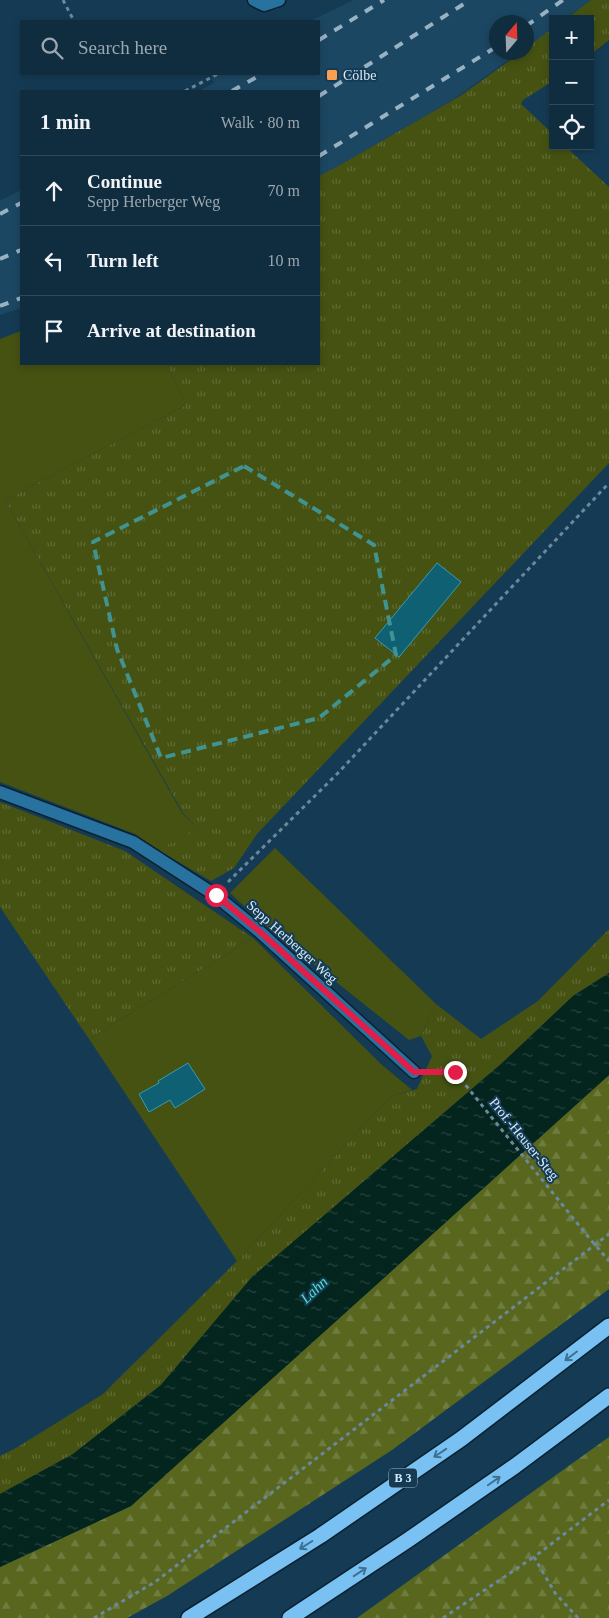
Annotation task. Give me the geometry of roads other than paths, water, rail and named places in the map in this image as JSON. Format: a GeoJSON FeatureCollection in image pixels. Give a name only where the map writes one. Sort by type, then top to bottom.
{"type":"FeatureCollection","features":[{"type":"Feature","properties":{"kind":"highway","name":"B 3"},"geometry":{"type":"LineString","coordinates":[[189,1618],[320,1536],[461,1439],[609,1326]]}},
{"type":"Feature","properties":{"kind":"highway"},"geometry":{"type":"LineString","coordinates":[[290,1618],[416,1535],[609,1396]]}},
{"type":"Feature","properties":{"kind":"street"},"geometry":{"type":"LineString","coordinates":[[254,0],[264,5],[279,0]]}},
{"type":"Feature","properties":{"kind":"street","name":"Sepp Herberger Weg"},"geometry":{"type":"LineString","coordinates":[[0,792],[133,842],[216,895],[259,931],[414,1072]]}},
{"type":"Feature","properties":{"kind":"water","name":"Lahn"},"geometry":{"type":"Polygon","coordinates":[[[609,973],[609,1075],[131,1506],[0,1567],[0,1494],[73,1454],[161,1385],[252,1277],[501,1064],[573,996],[609,973]]]}},
{"type":"Feature","properties":{"kind":"railway"},"geometry":{"type":"LineString","coordinates":[[320,39],[384,0]]}},
{"type":"Feature","properties":{"kind":"railway"},"geometry":{"type":"LineString","coordinates":[[320,95],[470,0]]}},
{"type":"Feature","properties":{"kind":"railway"},"geometry":{"type":"LineString","coordinates":[[534,20],[563,0]]}},
{"type":"Feature","properties":{"kind":"railway"},"geometry":{"type":"LineString","coordinates":[[320,155],[489,51]]}},
{"type":"Feature","properties":{"kind":"railway"},"geometry":{"type":"LineString","coordinates":[[234,90],[260,75]]}},
{"type":"Feature","properties":{"kind":"railway"},"geometry":{"type":"LineString","coordinates":[[0,214],[20,204]]}},
{"type":"Feature","properties":{"kind":"railway"},"geometry":{"type":"LineString","coordinates":[[0,259],[20,250]]}},
{"type":"Feature","properties":{"kind":"railway"},"geometry":{"type":"LineString","coordinates":[[0,306],[20,298]]}},
{"type":"Feature","properties":{"kind":"place","name":"Cölbe"},"geometry":{"type":"Point","coordinates":[332,75]}}]}
